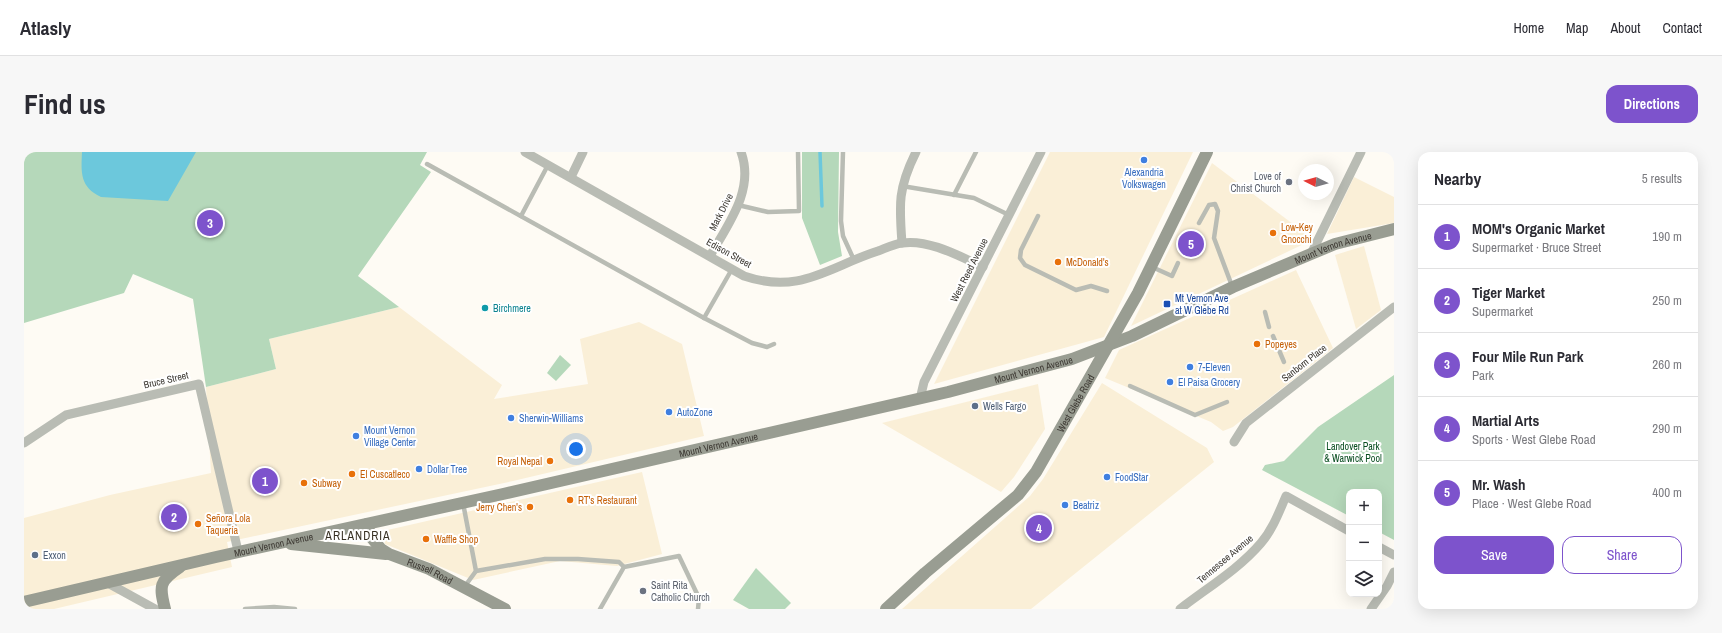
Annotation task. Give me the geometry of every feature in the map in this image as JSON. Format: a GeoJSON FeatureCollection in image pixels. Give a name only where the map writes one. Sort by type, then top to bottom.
{"type":"FeatureCollection","features":[{"type":"Feature","properties":{"kind":"main road","name":"West Glebe Road"},"geometry":{"type":"LineString","coordinates":[[886,609],[925,573],[1023,489],[1036,472],[1109,346],[1151,266],[1207,152]]}},
{"type":"Feature","properties":{"kind":"main road","name":"Mount Vernon Avenue"},"geometry":{"type":"LineString","coordinates":[[24,602],[281,542],[462,503],[920,399],[1072,359],[1109,346],[1233,287],[1335,244],[1394,229]]}},
{"type":"Feature","properties":{"kind":"main road","name":"Russell Road"},"geometry":{"type":"LineString","coordinates":[[368,524],[370,537],[375,544],[389,554],[429,569],[504,609]]}},
{"type":"Feature","properties":{"kind":"main road"},"geometry":{"type":"LineString","coordinates":[[281,542],[389,554]]}},
{"type":"Feature","properties":{"kind":"main road"},"geometry":{"type":"LineString","coordinates":[[165,609],[160,595],[162,582],[168,575],[189,563]]}},
{"type":"Feature","properties":{"kind":"street","name":"Edison Street"},"geometry":{"type":"LineString","coordinates":[[525,152],[732,269],[757,280],[770,283],[792,282],[822,275],[854,260],[902,243],[933,246],[956,254],[983,268]]}},
{"type":"Feature","properties":{"kind":"street"},"geometry":{"type":"LineString","coordinates":[[571,177],[583,152]]}},
{"type":"Feature","properties":{"kind":"street","name":"Mark Drive"},"geometry":{"type":"LineString","coordinates":[[710,256],[744,191],[746,168],[741,152]]}},
{"type":"Feature","properties":{"kind":"street"},"geometry":{"type":"LineString","coordinates":[[902,243],[899,214],[902,186],[916,152]]}},
{"type":"Feature","properties":{"kind":"street","name":"West Reed Avenue"},"geometry":{"type":"LineString","coordinates":[[920,399],[924,382],[1041,152]]}},
{"type":"Feature","properties":{"kind":"street"},"geometry":{"type":"LineString","coordinates":[[1311,254],[1361,152]]}},
{"type":"Feature","properties":{"kind":"street","name":"Sanborn Place"},"geometry":{"type":"LineString","coordinates":[[1234,442],[1246,423],[1394,307]]}},
{"type":"Feature","properties":{"kind":"street","name":"Bruce Street"},"geometry":{"type":"LineString","coordinates":[[24,443],[66,415],[199,384],[238,552]]}},
{"type":"Feature","properties":{"kind":"street","name":"Tennessee Avenue"},"geometry":{"type":"LineString","coordinates":[[1180,609],[1249,556],[1262,542],[1270,530],[1286,496],[1346,528]]}},
{"type":"Feature","properties":{"kind":"street"},"geometry":{"type":"LineString","coordinates":[[1382,549],[1394,555]]}},
{"type":"Feature","properties":{"kind":"street"},"geometry":{"type":"LineString","coordinates":[[1370,609],[1387,586],[1394,572]]}},
{"type":"Feature","properties":{"kind":"street"},"geometry":{"type":"LineString","coordinates":[[106,582],[155,609]]}},
{"type":"Feature","properties":{"kind":"lane"},"geometry":{"type":"LineString","coordinates":[[738,205],[768,212],[799,210],[798,152]]}},
{"type":"Feature","properties":{"kind":"lane"},"geometry":{"type":"LineString","coordinates":[[843,152],[843,236],[854,260]]}},
{"type":"Feature","properties":{"kind":"lane"},"geometry":{"type":"LineString","coordinates":[[954,195],[976,152]]}},
{"type":"Feature","properties":{"kind":"lane"},"geometry":{"type":"LineString","coordinates":[[427,164],[704,318],[759,346],[767,347],[774,344]]}},
{"type":"Feature","properties":{"kind":"lane"},"geometry":{"type":"LineString","coordinates":[[520,216],[548,165]]}},
{"type":"Feature","properties":{"kind":"lane"},"geometry":{"type":"LineString","coordinates":[[902,186],[974,198],[1009,215]]}},
{"type":"Feature","properties":{"kind":"lane"},"geometry":{"type":"LineString","coordinates":[[1199,223],[1209,205],[1215,204],[1218,211],[1214,238],[1233,287]]}},
{"type":"Feature","properties":{"kind":"lane"},"geometry":{"type":"LineString","coordinates":[[1038,216],[1021,250],[1020,258],[1025,265],[1076,290],[1091,286],[1107,291]]}},
{"type":"Feature","properties":{"kind":"lane"},"geometry":{"type":"LineString","coordinates":[[1151,266],[1172,276],[1178,263]]}},
{"type":"Feature","properties":{"kind":"lane"},"geometry":{"type":"LineString","coordinates":[[704,318],[732,269]]}},
{"type":"Feature","properties":{"kind":"lane"},"geometry":{"type":"LineString","coordinates":[[1265,312],[1269,327]]}},
{"type":"Feature","properties":{"kind":"lane"},"geometry":{"type":"LineString","coordinates":[[1273,336],[1284,362]]}},
{"type":"Feature","properties":{"kind":"lane"},"geometry":{"type":"LineString","coordinates":[[1130,386],[1195,415],[1227,402]]}},
{"type":"Feature","properties":{"kind":"lane"},"geometry":{"type":"LineString","coordinates":[[462,503],[476,571]]}},
{"type":"Feature","properties":{"kind":"lane"},"geometry":{"type":"LineString","coordinates":[[600,609],[624,567],[679,556],[699,598],[698,609]]}},
{"type":"Feature","properties":{"kind":"lane"},"geometry":{"type":"LineString","coordinates":[[464,587],[476,571],[552,559],[619,562],[624,567]]}},
{"type":"Feature","properties":{"kind":"lane"},"geometry":{"type":"LineString","coordinates":[[245,609],[274,607],[295,609]]}},
{"type":"Feature","properties":{"kind":"shaded area"},"geometry":{"type":"Polygon","coordinates":[[[1050,152],[1193,152],[1104,337],[934,384],[1050,152]]]}},
{"type":"Feature","properties":{"kind":"shaded area"},"geometry":{"type":"Polygon","coordinates":[[[1212,163],[1309,236],[1306,243],[1131,326],[1212,163]]]}},
{"type":"Feature","properties":{"kind":"shaded area"},"geometry":{"type":"Polygon","coordinates":[[[1354,177],[1394,197],[1394,223],[1327,234],[1354,177]]]}},
{"type":"Feature","properties":{"kind":"shaded area"},"geometry":{"type":"Polygon","coordinates":[[[1364,246],[1381,310],[1356,329],[1335,255],[1364,246]]]}},
{"type":"Feature","properties":{"kind":"shaded area"},"geometry":{"type":"Polygon","coordinates":[[[1296,270],[1333,348],[1233,427],[1223,431],[1211,422],[1105,378],[1119,350],[1296,270]]]}},
{"type":"Feature","properties":{"kind":"shaded area"},"geometry":{"type":"Polygon","coordinates":[[[399,307],[502,385],[494,399],[588,384],[580,339],[639,322],[682,344],[704,436],[513,481],[227,542],[232,567],[54,609],[24,609],[24,518],[110,495],[211,473],[206,387],[276,369],[269,339],[399,307]]]}},
{"type":"Feature","properties":{"kind":"shaded area"},"geometry":{"type":"Polygon","coordinates":[[[1102,383],[1207,448],[1214,462],[1031,609],[902,609],[1030,496],[1043,479],[1102,383]]]}},
{"type":"Feature","properties":{"kind":"shaded area"},"geometry":{"type":"Polygon","coordinates":[[[1038,384],[1045,429],[1014,477],[1001,492],[882,423],[1038,384]]]}},
{"type":"Feature","properties":{"kind":"shaded area"},"geometry":{"type":"Polygon","coordinates":[[[642,472],[662,554],[617,566],[560,561],[473,580],[385,544],[383,531],[642,472]]]}},
{"type":"Feature","properties":{"kind":"green space"},"geometry":{"type":"Polygon","coordinates":[[[24,152],[427,152],[420,165],[431,172],[358,276],[399,307],[269,339],[276,369],[206,387],[193,299],[133,274],[124,293],[24,323],[24,152]]]}},
{"type":"Feature","properties":{"kind":"green space"},"geometry":{"type":"Polygon","coordinates":[[[802,152],[839,152],[838,232],[842,256],[820,265],[802,218],[802,152]]]}},
{"type":"Feature","properties":{"kind":"green space"},"geometry":{"type":"Polygon","coordinates":[[[560,355],[571,365],[556,381],[547,373],[560,355]]]}},
{"type":"Feature","properties":{"kind":"green space","name":"Landover Park & Warwick Pool"},"geometry":{"type":"Polygon","coordinates":[[[1394,375],[1394,540],[1382,534],[1382,489],[1346,489],[1346,514],[1262,470],[1265,465],[1284,461],[1318,427],[1394,375]]]}},
{"type":"Feature","properties":{"kind":"green space"},"geometry":{"type":"Polygon","coordinates":[[[756,568],[791,603],[785,609],[749,609],[733,600],[756,568]]]}},
{"type":"Feature","properties":{"kind":"water"},"geometry":{"type":"Polygon","coordinates":[[[82,152],[196,152],[168,201],[101,197],[89,189],[85,184],[82,173],[82,152]]]}},
{"type":"Feature","properties":{"kind":"waterway"},"geometry":{"type":"LineString","coordinates":[[820,152],[822,206]]}},
{"type":"Feature","properties":{"kind":"place","name":"Alexandria Volkswagen"},"geometry":{"type":"Point","coordinates":[1144,160]}},
{"type":"Feature","properties":{"kind":"place","name":"Love of Christ Church"},"geometry":{"type":"Point","coordinates":[1289,182]}},
{"type":"Feature","properties":{"kind":"place","name":"Four Mile Run Park"},"geometry":{"type":"Point","coordinates":[210,223]}},
{"type":"Feature","properties":{"kind":"place","name":"Low-Key Gnocchi"},"geometry":{"type":"Point","coordinates":[1273,233]}},
{"type":"Feature","properties":{"kind":"place","name":"Mr. Wash"},"geometry":{"type":"Point","coordinates":[1191,244]}},
{"type":"Feature","properties":{"kind":"place","name":"McDonald's"},"geometry":{"type":"Point","coordinates":[1058,262]}},
{"type":"Feature","properties":{"kind":"place","name":"Mt Vernon Ave at W Glebe Rd"},"geometry":{"type":"Point","coordinates":[1167,304]}},
{"type":"Feature","properties":{"kind":"place","name":"Birchmere"},"geometry":{"type":"Point","coordinates":[485,308]}},
{"type":"Feature","properties":{"kind":"place","name":"Popeyes"},"geometry":{"type":"Point","coordinates":[1257,344]}},
{"type":"Feature","properties":{"kind":"place","name":"7-Eleven"},"geometry":{"type":"Point","coordinates":[1190,367]}},
{"type":"Feature","properties":{"kind":"place","name":"El Paisa Grocery"},"geometry":{"type":"Point","coordinates":[1170,382]}},
{"type":"Feature","properties":{"kind":"place","name":"Wells Fargo"},"geometry":{"type":"Point","coordinates":[975,406]}},
{"type":"Feature","properties":{"kind":"place","name":"AutoZone"},"geometry":{"type":"Point","coordinates":[669,412]}},
{"type":"Feature","properties":{"kind":"place","name":"Sherwin-Williams"},"geometry":{"type":"Point","coordinates":[511,418]}},
{"type":"Feature","properties":{"kind":"place","name":"Mount Vernon Village Center"},"geometry":{"type":"Point","coordinates":[356,436]}},
{"type":"Feature","properties":{"kind":"place","name":"Royal Nepal"},"geometry":{"type":"Point","coordinates":[550,461]}},
{"type":"Feature","properties":{"kind":"place","name":"Dollar Tree"},"geometry":{"type":"Point","coordinates":[419,469]}},
{"type":"Feature","properties":{"kind":"place","name":"El Cuscatleco"},"geometry":{"type":"Point","coordinates":[352,474]}},
{"type":"Feature","properties":{"kind":"place","name":"FoodStar"},"geometry":{"type":"Point","coordinates":[1107,477]}},
{"type":"Feature","properties":{"kind":"place","name":"MOM's Organic Market"},"geometry":{"type":"Point","coordinates":[265,481]}},
{"type":"Feature","properties":{"kind":"place","name":"Subway"},"geometry":{"type":"Point","coordinates":[304,483]}},
{"type":"Feature","properties":{"kind":"place","name":"RT's Restaurant"},"geometry":{"type":"Point","coordinates":[570,500]}},
{"type":"Feature","properties":{"kind":"place","name":"Beatriz"},"geometry":{"type":"Point","coordinates":[1065,505]}},
{"type":"Feature","properties":{"kind":"place","name":"Jerry Chen's"},"geometry":{"type":"Point","coordinates":[530,507]}},
{"type":"Feature","properties":{"kind":"place","name":"Tiger Market"},"geometry":{"type":"Point","coordinates":[174,517]}},
{"type":"Feature","properties":{"kind":"place","name":"Señora Lola Taquería"},"geometry":{"type":"Point","coordinates":[198,524]}},
{"type":"Feature","properties":{"kind":"place","name":"Martial Arts"},"geometry":{"type":"Point","coordinates":[1039,528]}},
{"type":"Feature","properties":{"kind":"place","name":"Waffle Shop"},"geometry":{"type":"Point","coordinates":[426,539]}},
{"type":"Feature","properties":{"kind":"place","name":"Exxon"},"geometry":{"type":"Point","coordinates":[35,555]}},
{"type":"Feature","properties":{"kind":"place","name":"Saint Rita Catholic Church"},"geometry":{"type":"Point","coordinates":[643,591]}},
{"type":"Feature","properties":{"kind":"district","name":"ARLANDRIA"},"geometry":{"type":"Point","coordinates":[358,536]}}]}
